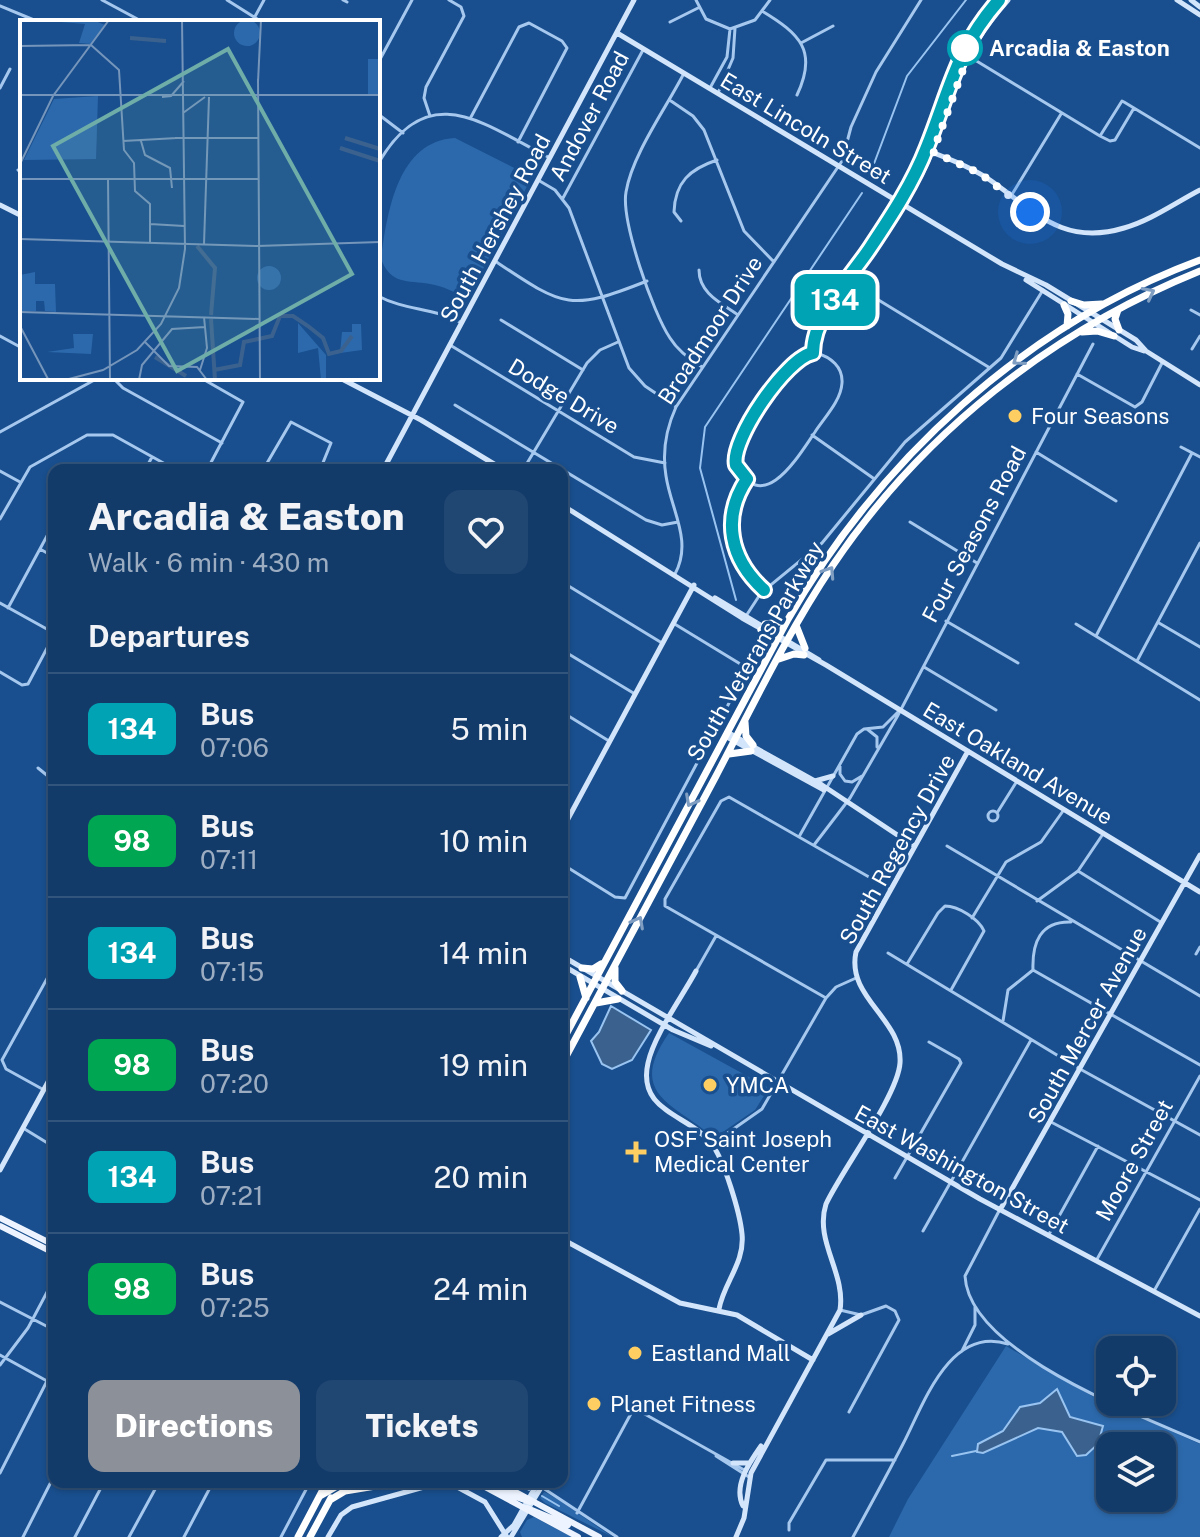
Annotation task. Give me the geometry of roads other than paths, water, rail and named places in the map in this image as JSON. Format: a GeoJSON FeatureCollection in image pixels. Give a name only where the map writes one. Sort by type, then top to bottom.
{"type":"FeatureCollection","features":[{"type":"Feature","properties":{"kind":"highway","name":"South Veterans Parkway"},"geometry":{"type":"LineString","coordinates":[[568,1031],[769,653],[847,529],[916,448],[983,387],[1067,326],[1108,302],[1200,260]]}},
{"type":"Feature","properties":{"kind":"highway","name":"South Veterans Parkway"},"geometry":{"type":"LineString","coordinates":[[568,1053],[796,625],[843,552],[919,460],[992,392],[1075,333],[1119,308],[1200,271]]}},
{"type":"Feature","properties":{"kind":"highway"},"geometry":{"type":"LineString","coordinates":[[1067,326],[1067,303],[1089,305],[1108,302]]}},
{"type":"Feature","properties":{"kind":"highway"},"geometry":{"type":"LineString","coordinates":[[1075,333],[1092,330],[1116,333],[1115,319],[1119,308]]}},
{"type":"Feature","properties":{"kind":"highway"},"geometry":{"type":"LineString","coordinates":[[769,653],[763,627],[787,621]]}},
{"type":"Feature","properties":{"kind":"highway"},"geometry":{"type":"LineString","coordinates":[[779,659],[804,652],[796,625]]}},
{"type":"Feature","properties":{"kind":"highway"},"geometry":{"type":"LineString","coordinates":[[727,755],[752,748],[746,736],[745,721]]}},
{"type":"Feature","properties":{"kind":"highway"},"geometry":{"type":"LineString","coordinates":[[586,998],[581,972],[593,969],[606,960]]}},
{"type":"Feature","properties":{"kind":"highway"},"geometry":{"type":"LineString","coordinates":[[594,1004],[620,995],[615,982],[615,965]]}},
{"type":"Feature","properties":{"kind":"highway"},"geometry":{"type":"LineString","coordinates":[[298,1537],[324,1488]]}},
{"type":"Feature","properties":{"kind":"highway"},"geometry":{"type":"LineString","coordinates":[[320,1496],[332,1488]]}},
{"type":"Feature","properties":{"kind":"highway"},"geometry":{"type":"LineString","coordinates":[[310,1537],[336,1488]]}},
{"type":"Feature","properties":{"kind":"highway"},"geometry":{"type":"LineString","coordinates":[[330,1500],[345,1491],[363,1488]]}},
{"type":"Feature","properties":{"kind":"main road","name":"South Hershey Road"},"geometry":{"type":"LineString","coordinates":[[386,464],[634,0]]}},
{"type":"Feature","properties":{"kind":"main road"},"geometry":{"type":"LineString","coordinates":[[900,204],[911,194],[930,151],[965,54],[999,0]]}},
{"type":"Feature","properties":{"kind":"main road"},"geometry":{"type":"LineString","coordinates":[[965,54],[1008,0]]}},
{"type":"Feature","properties":{"kind":"main road"},"geometry":{"type":"LineString","coordinates":[[1177,0],[1200,15]]}},
{"type":"Feature","properties":{"kind":"main road"},"geometry":{"type":"LineString","coordinates":[[1191,0],[1200,7]]}},
{"type":"Feature","properties":{"kind":"main road","name":"East Lincoln Street"},"geometry":{"type":"LineString","coordinates":[[617,33],[1200,385]]}},
{"type":"Feature","properties":{"kind":"main road"},"geometry":{"type":"LineString","coordinates":[[930,151],[972,169],[1048,223],[1093,233],[1136,224],[1200,190]]}},
{"type":"Feature","properties":{"kind":"main road"},"geometry":{"type":"LineString","coordinates":[[0,205],[20,215]]}},
{"type":"Feature","properties":{"kind":"main road","name":"East Lincoln Street"},"geometry":{"type":"LineString","coordinates":[[1019,274],[1046,285],[1067,303]]}},
{"type":"Feature","properties":{"kind":"main road"},"geometry":{"type":"LineString","coordinates":[[344,380],[494,464]]}},
{"type":"Feature","properties":{"kind":"main road","name":"East Oakland Avenue"},"geometry":{"type":"LineString","coordinates":[[568,509],[1200,892]]}},
{"type":"Feature","properties":{"kind":"main road"},"geometry":{"type":"LineString","coordinates":[[568,819],[694,585]]}},
{"type":"Feature","properties":{"kind":"main road"},"geometry":{"type":"LineString","coordinates":[[726,734],[814,781],[825,790]]}},
{"type":"Feature","properties":{"kind":"main road"},"geometry":{"type":"LineString","coordinates":[[752,748],[914,846]]}},
{"type":"Feature","properties":{"kind":"main road","name":"South Regency Drive"},"geometry":{"type":"LineString","coordinates":[[865,1134],[897,1078],[900,1059],[893,1034],[856,978],[854,964],[858,947],[968,751]]}},
{"type":"Feature","properties":{"kind":"main road"},"geometry":{"type":"LineString","coordinates":[[796,771],[804,781]]}},
{"type":"Feature","properties":{"kind":"main road"},"geometry":{"type":"LineString","coordinates":[[814,781],[833,776]]}},
{"type":"Feature","properties":{"kind":"main road","name":"South Mercer Avenue"},"geometry":{"type":"LineString","coordinates":[[1000,1210],[1200,855]]}},
{"type":"Feature","properties":{"kind":"main road","name":"East Washington Street"},"geometry":{"type":"LineString","coordinates":[[568,961],[595,981],[601,990],[620,995],[670,1018],[711,1046],[950,1182],[1200,1316]]}},
{"type":"Feature","properties":{"kind":"main road","name":"East Washington Street"},"geometry":{"type":"LineString","coordinates":[[568,967],[581,972]]}},
{"type":"Feature","properties":{"kind":"main road"},"geometry":{"type":"LineString","coordinates":[[696,971],[649,1060],[649,1090],[661,1108],[700,1132],[712,1144],[740,1221],[743,1239],[740,1259],[719,1309]]}},
{"type":"Feature","properties":{"kind":"main road","name":"East Washington Street"},"geometry":{"type":"LineString","coordinates":[[595,981],[606,982],[666,1026],[711,1046]]}},
{"type":"Feature","properties":{"kind":"main road"},"geometry":{"type":"LineString","coordinates":[[0,1170],[2,1159],[48,1082]]}},
{"type":"Feature","properties":{"kind":"main road"},"geometry":{"type":"LineString","coordinates":[[747,1474],[840,1310],[841,1288],[823,1229],[824,1211],[865,1134]]}},
{"type":"Feature","properties":{"kind":"main road"},"geometry":{"type":"LineString","coordinates":[[0,1218],[48,1242]]}},
{"type":"Feature","properties":{"kind":"main road"},"geometry":{"type":"LineString","coordinates":[[0,1226],[48,1250]]}},
{"type":"Feature","properties":{"kind":"main road"},"geometry":{"type":"LineString","coordinates":[[568,1242],[680,1303],[719,1309],[741,1317],[813,1360]]}},
{"type":"Feature","properties":{"kind":"main road"},"geometry":{"type":"LineString","coordinates":[[827,1334],[861,1315]]}},
{"type":"Feature","properties":{"kind":"main road"},"geometry":{"type":"LineString","coordinates":[[736,1537],[744,1508],[740,1495],[750,1463],[769,1436]]}},
{"type":"Feature","properties":{"kind":"main road"},"geometry":{"type":"LineString","coordinates":[[733,1463],[750,1463]]}},
{"type":"Feature","properties":{"kind":"main road"},"geometry":{"type":"LineString","coordinates":[[328,1537],[341,1515],[352,1507],[420,1488]]}},
{"type":"Feature","properties":{"kind":"main road"},"geometry":{"type":"LineString","coordinates":[[461,1488],[485,1502],[506,1536]]}},
{"type":"Feature","properties":{"kind":"main road"},"geometry":{"type":"LineString","coordinates":[[492,1488],[599,1537]]}},
{"type":"Feature","properties":{"kind":"main road"},"geometry":{"type":"LineString","coordinates":[[505,1488],[578,1537]]}},
{"type":"Feature","properties":{"kind":"main road"},"geometry":{"type":"LineString","coordinates":[[506,1536],[518,1534],[534,1488]]}},
{"type":"Feature","properties":{"kind":"main road"},"geometry":{"type":"LineString","coordinates":[[506,1536],[529,1505],[534,1488]]}},
{"type":"Feature","properties":{"kind":"main road"},"geometry":{"type":"LineString","coordinates":[[529,1505],[592,1537]]}},
{"type":"Feature","properties":{"kind":"main road"},"geometry":{"type":"LineString","coordinates":[[497,1519],[509,1524],[516,1521]]}},
{"type":"Feature","properties":{"kind":"street"},"geometry":{"type":"LineString","coordinates":[[102,0],[140,20]]}},
{"type":"Feature","properties":{"kind":"street"},"geometry":{"type":"LineString","coordinates":[[227,0],[253,20],[264,0]]}},
{"type":"Feature","properties":{"kind":"street"},"geometry":{"type":"LineString","coordinates":[[380,59],[412,0]]}},
{"type":"Feature","properties":{"kind":"street"},"geometry":{"type":"LineString","coordinates":[[430,116],[424,98],[426,87],[464,16],[461,7],[449,0]]}},
{"type":"Feature","properties":{"kind":"street"},"geometry":{"type":"LineString","coordinates":[[696,0],[698,8],[711,22],[733,29],[750,23],[770,0]]}},
{"type":"Feature","properties":{"kind":"street","name":"Broadmoor Drive"},"geometry":{"type":"LineString","coordinates":[[675,574],[684,551],[665,463],[667,436],[676,407],[839,167],[851,127],[876,72],[921,0]]}},
{"type":"Feature","properties":{"kind":"street"},"geometry":{"type":"LineString","coordinates":[[0,6],[34,20]]}},
{"type":"Feature","properties":{"kind":"street"},"geometry":{"type":"LineString","coordinates":[[670,22],[698,8]]}},
{"type":"Feature","properties":{"kind":"street"},"geometry":{"type":"LineString","coordinates":[[762,11],[791,29],[801,43],[806,69],[797,95]]}},
{"type":"Feature","properties":{"kind":"street"},"geometry":{"type":"LineString","coordinates":[[471,117],[519,27],[529,23],[562,41],[567,48],[518,142]]}},
{"type":"Feature","properties":{"kind":"street"},"geometry":{"type":"LineString","coordinates":[[801,43],[833,26]]}},
{"type":"Feature","properties":{"kind":"street"},"geometry":{"type":"LineString","coordinates":[[710,88],[727,57],[733,29]]}},
{"type":"Feature","properties":{"kind":"street"},"geometry":{"type":"LineString","coordinates":[[718,93],[733,58],[733,29]]}},
{"type":"Feature","properties":{"kind":"street","name":"Andover Road"},"geometry":{"type":"LineString","coordinates":[[563,198],[643,49]]}},
{"type":"Feature","properties":{"kind":"street"},"geometry":{"type":"LineString","coordinates":[[965,54],[1100,136],[1115,140],[1134,108]]}},
{"type":"Feature","properties":{"kind":"street"},"geometry":{"type":"LineString","coordinates":[[0,88],[10,69]]}},
{"type":"Feature","properties":{"kind":"street"},"geometry":{"type":"LineString","coordinates":[[685,73],[635,167],[626,192],[628,228],[669,338],[702,367]]}},
{"type":"Feature","properties":{"kind":"street"},"geometry":{"type":"LineString","coordinates":[[670,100],[699,123],[744,231],[774,262]]}},
{"type":"Feature","properties":{"kind":"street"},"geometry":{"type":"LineString","coordinates":[[1100,136],[1120,102],[1200,148]]}},
{"type":"Feature","properties":{"kind":"street"},"geometry":{"type":"LineString","coordinates":[[380,162],[403,133],[430,116],[447,113],[471,117],[550,158]]}},
{"type":"Feature","properties":{"kind":"street"},"geometry":{"type":"LineString","coordinates":[[1011,196],[1062,113]]}},
{"type":"Feature","properties":{"kind":"street"},"geometry":{"type":"LineString","coordinates":[[380,116],[403,133]]}},
{"type":"Feature","properties":{"kind":"street"},"geometry":{"type":"LineString","coordinates":[[681,221],[674,212],[680,184],[693,170],[717,160]]}},
{"type":"Feature","properties":{"kind":"street"},"geometry":{"type":"LineString","coordinates":[[538,180],[563,198],[618,342],[638,379],[676,407]]}},
{"type":"Feature","properties":{"kind":"street"},"geometry":{"type":"LineString","coordinates":[[813,353],[818,324],[900,204]]}},
{"type":"Feature","properties":{"kind":"street"},"geometry":{"type":"LineString","coordinates":[[495,261],[563,301],[586,303],[647,281]]}},
{"type":"Feature","properties":{"kind":"street"},"geometry":{"type":"LineString","coordinates":[[699,270],[699,281],[706,292],[738,315]]}},
{"type":"Feature","properties":{"kind":"street"},"geometry":{"type":"LineString","coordinates":[[848,281],[990,368]]}},
{"type":"Feature","properties":{"kind":"street"},"geometry":{"type":"LineString","coordinates":[[745,616],[764,590],[822,543],[905,442],[1004,353],[1046,285]]}},
{"type":"Feature","properties":{"kind":"street"},"geometry":{"type":"LineString","coordinates":[[380,297],[400,306],[434,309],[462,323]]}},
{"type":"Feature","properties":{"kind":"street"},"geometry":{"type":"LineString","coordinates":[[1191,310],[1200,315]]}},
{"type":"Feature","properties":{"kind":"street"},"geometry":{"type":"LineString","coordinates":[[501,320],[583,370]]}},
{"type":"Feature","properties":{"kind":"street"},"geometry":{"type":"LineString","coordinates":[[0,336],[20,347]]}},
{"type":"Feature","properties":{"kind":"street"},"geometry":{"type":"LineString","coordinates":[[1192,349],[1200,336]]}},
{"type":"Feature","properties":{"kind":"street"},"geometry":{"type":"LineString","coordinates":[[526,464],[583,370],[597,353],[618,342]]}},
{"type":"Feature","properties":{"kind":"street","name":"Four Seasons Road"},"geometry":{"type":"LineString","coordinates":[[814,845],[847,803],[887,735],[1093,344]]}},
{"type":"Feature","properties":{"kind":"street","name":"Dodge Drive"},"geometry":{"type":"LineString","coordinates":[[450,345],[634,457],[665,463]]}},
{"type":"Feature","properties":{"kind":"street"},"geometry":{"type":"LineString","coordinates":[[813,353],[835,364],[842,383],[838,397],[778,480],[762,484],[747,479],[736,465],[737,443],[792,363],[813,353]]}},
{"type":"Feature","properties":{"kind":"street"},"geometry":{"type":"LineString","coordinates":[[1077,374],[1135,407],[1142,402],[1163,362]]}},
{"type":"Feature","properties":{"kind":"street"},"geometry":{"type":"LineString","coordinates":[[0,432],[94,380]]}},
{"type":"Feature","properties":{"kind":"street"},"geometry":{"type":"LineString","coordinates":[[115,380],[123,388],[222,443]]}},
{"type":"Feature","properties":{"kind":"street"},"geometry":{"type":"LineString","coordinates":[[205,380],[243,400],[210,464]]}},
{"type":"Feature","properties":{"kind":"street"},"geometry":{"type":"LineString","coordinates":[[455,405],[553,464]]}},
{"type":"Feature","properties":{"kind":"street"},"geometry":{"type":"LineString","coordinates":[[266,464],[291,422],[331,443],[331,451],[323,464]]}},
{"type":"Feature","properties":{"kind":"street"},"geometry":{"type":"LineString","coordinates":[[0,519],[20,482],[35,463],[86,436],[108,434],[165,464]]}},
{"type":"Feature","properties":{"kind":"street"},"geometry":{"type":"LineString","coordinates":[[812,435],[873,478]]}},
{"type":"Feature","properties":{"kind":"street"},"geometry":{"type":"LineString","coordinates":[[1181,447],[1200,457]]}},
{"type":"Feature","properties":{"kind":"street"},"geometry":{"type":"LineString","coordinates":[[1036,452],[1116,501]]}},
{"type":"Feature","properties":{"kind":"street"},"geometry":{"type":"LineString","coordinates":[[1096,636],[1192,453]]}},
{"type":"Feature","properties":{"kind":"street"},"geometry":{"type":"LineString","coordinates":[[148,464],[152,457]]}},
{"type":"Feature","properties":{"kind":"street"},"geometry":{"type":"LineString","coordinates":[[0,471],[20,482]]}},
{"type":"Feature","properties":{"kind":"street"},"geometry":{"type":"LineString","coordinates":[[568,473],[646,520],[662,525],[678,522]]}},
{"type":"Feature","properties":{"kind":"street"},"geometry":{"type":"LineString","coordinates":[[747,479],[733,508],[732,537],[742,567],[764,590]]}},
{"type":"Feature","properties":{"kind":"street"},"geometry":{"type":"LineString","coordinates":[[910,522],[977,563]]}},
{"type":"Feature","properties":{"kind":"street"},"geometry":{"type":"LineString","coordinates":[[8,608],[48,534]]}},
{"type":"Feature","properties":{"kind":"street"},"geometry":{"type":"LineString","coordinates":[[1137,661],[1200,543]]}},
{"type":"Feature","properties":{"kind":"street"},"geometry":{"type":"LineString","coordinates":[[40,549],[48,554]]}},
{"type":"Feature","properties":{"kind":"street"},"geometry":{"type":"LineString","coordinates":[[568,586],[662,643]]}},
{"type":"Feature","properties":{"kind":"street"},"geometry":{"type":"LineString","coordinates":[[0,603],[48,631]]}},
{"type":"Feature","properties":{"kind":"street"},"geometry":{"type":"LineString","coordinates":[[946,621],[1018,663]]}},
{"type":"Feature","properties":{"kind":"street"},"geometry":{"type":"LineString","coordinates":[[1158,622],[1200,646]]}},
{"type":"Feature","properties":{"kind":"street"},"geometry":{"type":"LineString","coordinates":[[568,868],[622,899],[745,671],[742,665],[673,623]]}},
{"type":"Feature","properties":{"kind":"street"},"geometry":{"type":"LineString","coordinates":[[1076,624],[1200,700]]}},
{"type":"Feature","properties":{"kind":"street"},"geometry":{"type":"LineString","coordinates":[[0,672],[25,686],[48,645]]}},
{"type":"Feature","properties":{"kind":"street"},"geometry":{"type":"LineString","coordinates":[[568,654],[635,694]]}},
{"type":"Feature","properties":{"kind":"street"},"geometry":{"type":"LineString","coordinates":[[923,666],[996,710]]}},
{"type":"Feature","properties":{"kind":"street","name":"Four Seasons Road"},"geometry":{"type":"LineString","coordinates":[[881,728],[900,710]]}},
{"type":"Feature","properties":{"kind":"street"},"geometry":{"type":"LineString","coordinates":[[568,716],[609,741]]}},
{"type":"Feature","properties":{"kind":"street"},"geometry":{"type":"LineString","coordinates":[[799,836],[857,734],[867,729],[881,728],[887,735]]}},
{"type":"Feature","properties":{"kind":"street"},"geometry":{"type":"LineString","coordinates":[[867,729],[877,737],[877,751]]}},
{"type":"Feature","properties":{"kind":"street"},"geometry":{"type":"LineString","coordinates":[[841,762],[840,774],[845,781],[852,782],[863,775]]}},
{"type":"Feature","properties":{"kind":"street"},"geometry":{"type":"LineString","coordinates":[[38,768],[48,776]]}},
{"type":"Feature","properties":{"kind":"street"},"geometry":{"type":"LineString","coordinates":[[997,813],[1017,781]]}},
{"type":"Feature","properties":{"kind":"street"},"geometry":{"type":"LineString","coordinates":[[826,998],[664,904],[723,797],[729,797],[890,889]]}},
{"type":"Feature","properties":{"kind":"street"},"geometry":{"type":"LineString","coordinates":[[972,918],[1008,860],[1048,835],[1064,810]]}},
{"type":"Feature","properties":{"kind":"street"},"geometry":{"type":"LineString","coordinates":[[1037,901],[1078,871],[1103,833]]}},
{"type":"Feature","properties":{"kind":"street"},"geometry":{"type":"LineString","coordinates":[[947,846],[1200,996]]}},
{"type":"Feature","properties":{"kind":"street"},"geometry":{"type":"LineString","coordinates":[[1078,871],[1162,923]]}},
{"type":"Feature","properties":{"kind":"street"},"geometry":{"type":"LineString","coordinates":[[907,964],[945,906],[972,918],[982,926],[984,935],[951,990]]}},
{"type":"Feature","properties":{"kind":"street"},"geometry":{"type":"LineString","coordinates":[[1003,1022],[1008,990],[1033,970],[1034,946],[1040,933],[1055,923],[1072,922]]}},
{"type":"Feature","properties":{"kind":"street"},"geometry":{"type":"LineString","coordinates":[[696,971],[716,936]]}},
{"type":"Feature","properties":{"kind":"street"},"geometry":{"type":"LineString","coordinates":[[1196,954],[1200,947]]}},
{"type":"Feature","properties":{"kind":"street"},"geometry":{"type":"LineString","coordinates":[[888,953],[1080,1069],[1200,1135]]}},
{"type":"Feature","properties":{"kind":"street"},"geometry":{"type":"LineString","coordinates":[[1033,970],[1200,1065]]}},
{"type":"Feature","properties":{"kind":"street"},"geometry":{"type":"LineString","coordinates":[[44,1090],[8,1070],[3,1064],[3,1056],[48,977]]}},
{"type":"Feature","properties":{"kind":"street"},"geometry":{"type":"LineString","coordinates":[[712,1144],[755,1115],[826,998],[836,987],[856,978]]}},
{"type":"Feature","properties":{"kind":"street"},"geometry":{"type":"LineString","coordinates":[[923,1231],[1031,1040]]}},
{"type":"Feature","properties":{"kind":"street"},"geometry":{"type":"LineString","coordinates":[[895,1178],[961,1063],[929,1042]]}},
{"type":"Feature","properties":{"kind":"street","name":"Moore Street"},"geometry":{"type":"LineString","coordinates":[[1096,1261],[1200,1076]]}},
{"type":"Feature","properties":{"kind":"street"},"geometry":{"type":"LineString","coordinates":[[1050,1121],[1200,1200]]}},
{"type":"Feature","properties":{"kind":"street"},"geometry":{"type":"LineString","coordinates":[[23,1128],[48,1143]]}},
{"type":"Feature","properties":{"kind":"street"},"geometry":{"type":"LineString","coordinates":[[1048,1236],[1098,1146]]}},
{"type":"Feature","properties":{"kind":"street"},"geometry":{"type":"LineString","coordinates":[[1154,1291],[1200,1209]]}},
{"type":"Feature","properties":{"kind":"street"},"geometry":{"type":"LineString","coordinates":[[853,1537],[929,1389],[961,1353],[975,1325],[974,1302],[965,1276],[1000,1210]]}},
{"type":"Feature","properties":{"kind":"street"},"geometry":{"type":"LineString","coordinates":[[0,1365],[2,1356],[33,1319],[48,1290]]}},
{"type":"Feature","properties":{"kind":"street"},"geometry":{"type":"LineString","coordinates":[[0,1302],[48,1327]]}},
{"type":"Feature","properties":{"kind":"street"},"geometry":{"type":"LineString","coordinates":[[974,1302],[992,1327],[1015,1348],[1098,1397],[1200,1442]]}},
{"type":"Feature","properties":{"kind":"street"},"geometry":{"type":"LineString","coordinates":[[840,1310],[861,1315],[889,1307],[896,1313],[899,1322],[849,1412]]}},
{"type":"Feature","properties":{"kind":"street"},"geometry":{"type":"LineString","coordinates":[[961,1353],[985,1341],[1015,1348]]}},
{"type":"Feature","properties":{"kind":"street"},"geometry":{"type":"LineString","coordinates":[[0,1473],[47,1381],[2,1356]]}},
{"type":"Feature","properties":{"kind":"street"},"geometry":{"type":"LineString","coordinates":[[577,1513],[634,1408],[747,1474]]}},
{"type":"Feature","properties":{"kind":"street"},"geometry":{"type":"LineString","coordinates":[[713,1453],[747,1474]]}},
{"type":"Feature","properties":{"kind":"street"},"geometry":{"type":"LineString","coordinates":[[789,1530],[789,1523],[826,1460],[895,1460]]}},
{"type":"Feature","properties":{"kind":"street"},"geometry":{"type":"LineString","coordinates":[[23,1537],[48,1488]]}},
{"type":"Feature","properties":{"kind":"street"},"geometry":{"type":"LineString","coordinates":[[75,1537],[101,1488]]}},
{"type":"Feature","properties":{"kind":"street"},"geometry":{"type":"LineString","coordinates":[[129,1537],[156,1488]]}},
{"type":"Feature","properties":{"kind":"street"},"geometry":{"type":"LineString","coordinates":[[184,1537],[210,1488]]}},
{"type":"Feature","properties":{"kind":"street"},"geometry":{"type":"LineString","coordinates":[[281,1537],[307,1488]]}},
{"type":"Feature","properties":{"kind":"street"},"geometry":{"type":"LineString","coordinates":[[541,1488],[617,1537]]}},
{"type":"Feature","properties":{"kind":"waterway"},"geometry":{"type":"LineString","coordinates":[[869,177],[907,76],[966,0]]}},
{"type":"Feature","properties":{"kind":"waterway"},"geometry":{"type":"LineString","coordinates":[[736,600],[700,468],[705,427],[862,193]]}},
{"type":"Feature","properties":{"kind":"waterway"},"geometry":{"type":"LineString","coordinates":[[952,1456],[976,1451]]}},
{"type":"Feature","properties":{"kind":"waterway"},"geometry":{"type":"LineString","coordinates":[[526,1488],[529,1490]]}},
{"type":"Feature","properties":{"kind":"waterway"},"geometry":{"type":"LineString","coordinates":[[542,1496],[559,1506]]}},
{"type":"Feature","properties":{"kind":"place","name":"Arcadia & Easton"},"geometry":{"type":"Point","coordinates":[965,48]}},
{"type":"Feature","properties":{"kind":"place","name":"Four Seasons"},"geometry":{"type":"Point","coordinates":[1015,416]}},
{"type":"Feature","properties":{"kind":"place","name":"YMCA"},"geometry":{"type":"Point","coordinates":[710,1085]}},
{"type":"Feature","properties":{"kind":"place","name":"OSF Saint Joseph Medical Center"},"geometry":{"type":"Point","coordinates":[636,1152]}},
{"type":"Feature","properties":{"kind":"place","name":"Eastland Mall"},"geometry":{"type":"Point","coordinates":[635,1353]}},
{"type":"Feature","properties":{"kind":"place","name":"Planet Fitness"},"geometry":{"type":"Point","coordinates":[594,1404]}}]}
